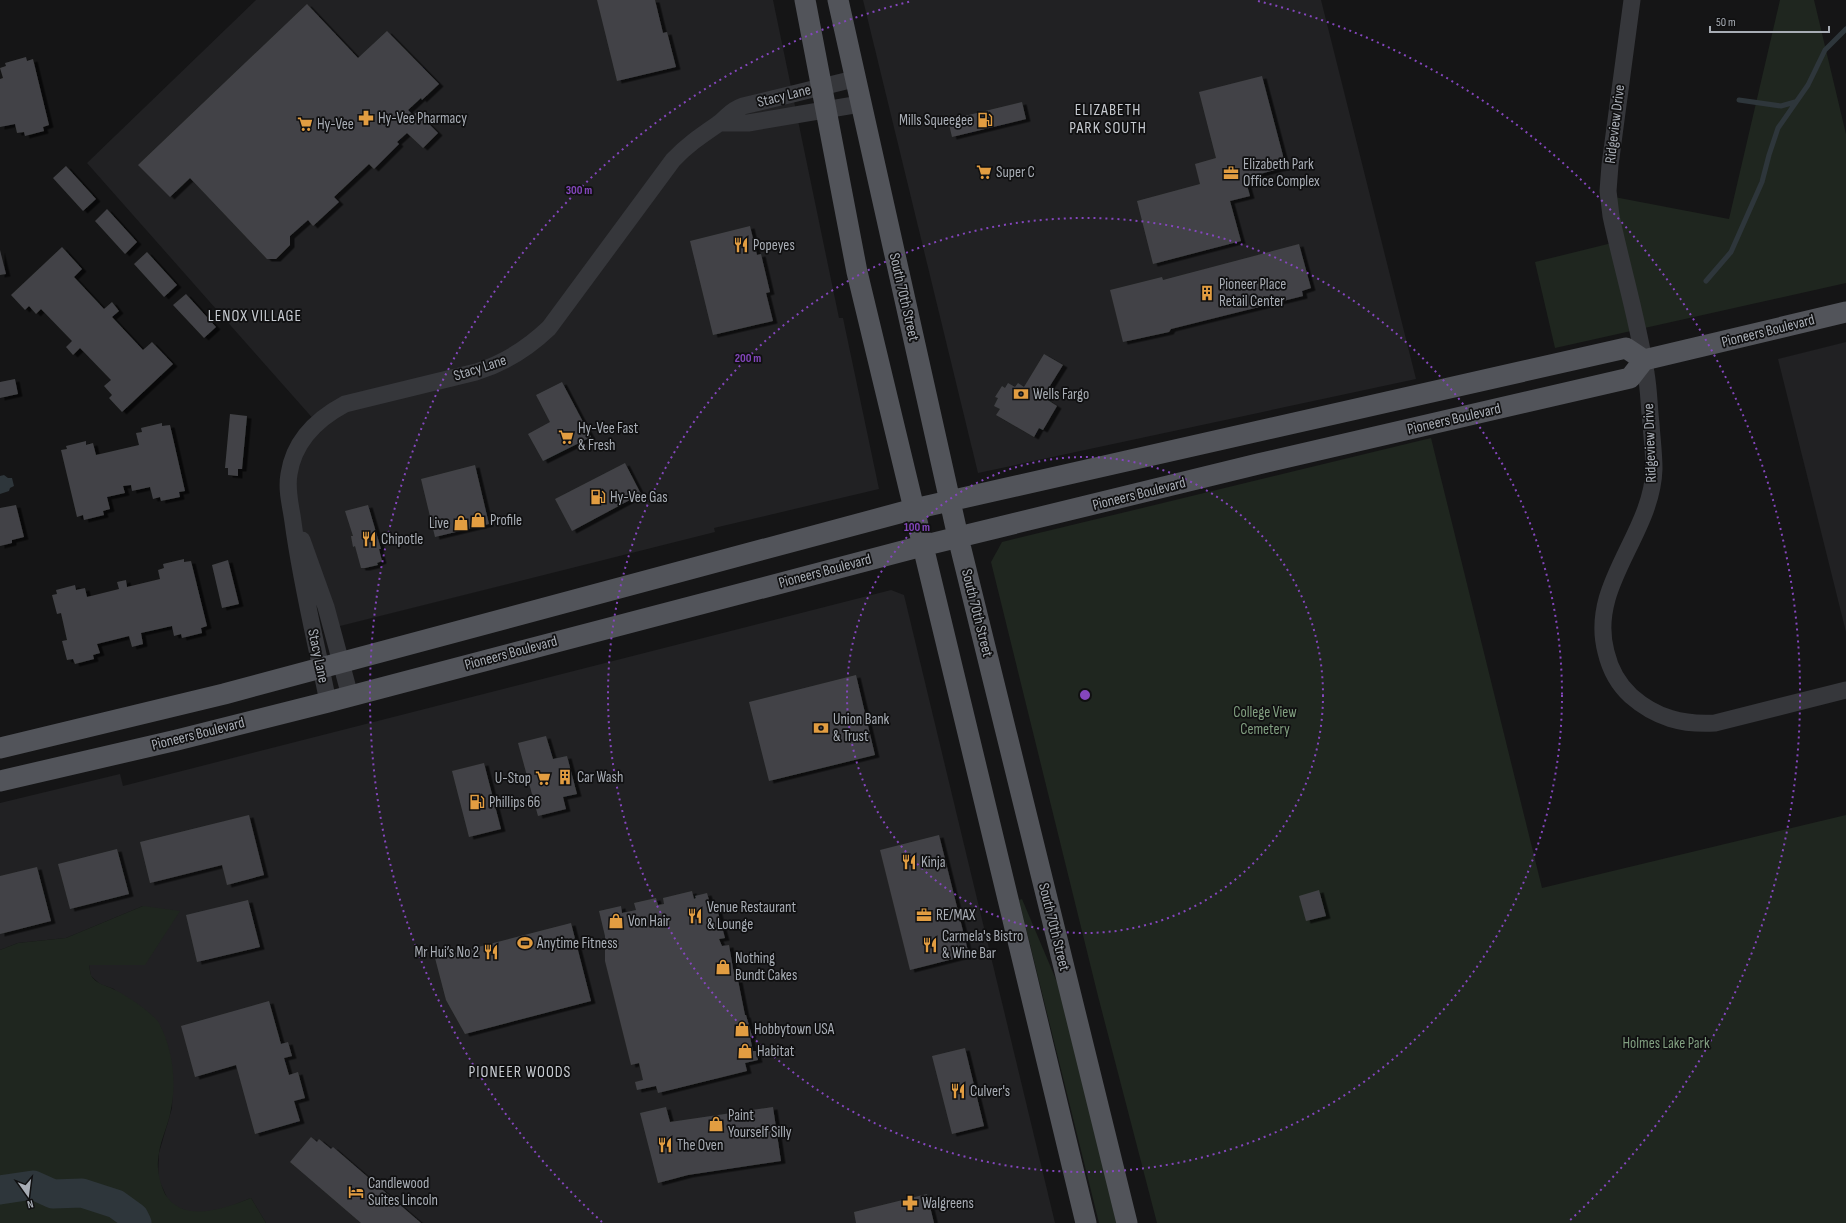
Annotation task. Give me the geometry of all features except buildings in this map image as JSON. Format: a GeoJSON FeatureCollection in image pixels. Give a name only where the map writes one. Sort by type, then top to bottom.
{"type":"FeatureCollection","features":[{"type":"Feature","properties":{"kind":"main road"},"geometry":{"type":"LineString","coordinates":[[805,0],[857,272],[1086,1223]]}},
{"type":"Feature","properties":{"kind":"main road","name":"South 70th Street"},"geometry":{"type":"LineString","coordinates":[[838,0],[854,79],[958,537],[1127,1223]]}},
{"type":"Feature","properties":{"kind":"main road","name":"Pioneers Boulevard"},"geometry":{"type":"LineString","coordinates":[[0,781],[177,740],[328,702],[958,537],[1258,464],[1630,378],[1644,360],[1846,312]]}},
{"type":"Feature","properties":{"kind":"main road","name":"Pioneers Boulevard"},"geometry":{"type":"LineString","coordinates":[[0,748],[217,696],[914,509],[1626,348],[1644,360]]}},
{"type":"Feature","properties":{"kind":"street","name":"Ridgeview Drive"},"geometry":{"type":"LineString","coordinates":[[1632,0],[1610,165],[1608,191],[1611,216],[1644,360],[1654,468],[1653,488],[1646,511],[1612,583],[1605,602],[1602,623],[1603,643],[1608,662],[1615,676],[1627,692],[1647,709],[1659,716],[1678,722],[1698,724],[1715,723],[1846,690]]}},
{"type":"Feature","properties":{"kind":"street","name":"Stacy Lane"},"geometry":{"type":"LineString","coordinates":[[350,696],[342,662],[288,497],[289,474],[294,456],[302,439],[316,422],[345,404],[494,366],[514,357],[531,345],[549,328],[674,160],[696,138],[719,123],[730,111],[743,106],[854,79]]}},
{"type":"Feature","properties":{"kind":"street","name":"Stacy Lane"},"geometry":{"type":"LineString","coordinates":[[719,123],[748,123],[860,104]]}},
{"type":"Feature","properties":{"kind":"street","name":"Stacy Lane"},"geometry":{"type":"LineString","coordinates":[[293,516],[299,564],[328,702]]}},
{"type":"Feature","properties":{"kind":"shaded area"},"geometry":{"type":"Polygon","coordinates":[[[256,0],[773,0],[839,318],[843,318],[879,489],[714,528],[715,532],[332,628],[287,494],[316,422],[87,163],[256,0]]]}},
{"type":"Feature","properties":{"kind":"shaded area"},"geometry":{"type":"Polygon","coordinates":[[[863,0],[1321,0],[1416,379],[978,473],[863,0]]]}},
{"type":"Feature","properties":{"kind":"shaded area"},"geometry":{"type":"Polygon","coordinates":[[[1846,342],[1846,632],[1778,359],[1846,342]]]}},
{"type":"Feature","properties":{"kind":"shaded area"},"geometry":{"type":"Polygon","coordinates":[[[4,475],[8,478],[12,478],[14,486],[10,488],[9,491],[0,494],[0,476],[4,475]]]}},
{"type":"Feature","properties":{"kind":"shaded area"},"geometry":{"type":"Polygon","coordinates":[[[891,590],[904,595],[1055,1223],[266,1223],[251,1198],[207,1216],[185,1216],[170,1204],[158,1178],[159,1153],[172,1108],[173,1078],[114,989],[100,984],[91,976],[89,965],[145,965],[143,906],[66,938],[18,943],[0,950],[0,803],[120,774],[123,786],[891,590]]]}},
{"type":"Feature","properties":{"kind":"green space"},"geometry":{"type":"Polygon","coordinates":[[[1780,0],[1814,0],[1846,134],[1846,283],[1555,348],[1535,262],[1616,242],[1609,196],[1729,219],[1780,0]]]}},
{"type":"Feature","properties":{"kind":"green space"},"geometry":{"type":"Polygon","coordinates":[[[1431,438],[1542,888],[1846,815],[1846,1223],[1157,1223],[1098,996],[991,562],[1002,542],[1431,438]]]}},
{"type":"Feature","properties":{"kind":"green space"},"geometry":{"type":"Polygon","coordinates":[[[1022,899],[1060,989],[1118,1223],[1099,1223],[1019,900],[1022,899]]]}},
{"type":"Feature","properties":{"kind":"green space"},"geometry":{"type":"Polygon","coordinates":[[[143,906],[180,911],[145,965],[89,965],[91,976],[96,981],[131,999],[159,1023],[167,1043],[172,1064],[173,1098],[170,1115],[161,1142],[158,1158],[159,1174],[163,1189],[165,1194],[173,1203],[182,1209],[192,1211],[215,1210],[251,1198],[266,1223],[0,1223],[0,950],[18,943],[66,938],[143,906]]]}},
{"type":"Feature","properties":{"kind":"waterway"},"geometry":{"type":"LineString","coordinates":[[1706,281],[1731,252],[1762,182],[1778,128],[1808,85],[1825,50],[1846,29]]}},
{"type":"Feature","properties":{"kind":"waterway"},"geometry":{"type":"LineString","coordinates":[[1739,100],[1781,106],[1795,102]]}},
{"type":"Feature","properties":{"kind":"waterway"},"geometry":{"type":"LineString","coordinates":[[0,1190],[33,1185],[53,1194],[82,1193],[116,1204],[134,1217],[137,1223]]}},
{"type":"Feature","properties":{"kind":"place","name":"Hy-Vee Pharmacy"},"geometry":{"type":"Point","coordinates":[366,118]}},
{"type":"Feature","properties":{"kind":"place","name":"Mills Squeegee"},"geometry":{"type":"Point","coordinates":[985,120]}},
{"type":"Feature","properties":{"kind":"place","name":"Hy-Vee"},"geometry":{"type":"Point","coordinates":[305,124]}},
{"type":"Feature","properties":{"kind":"place","name":"Super C"},"geometry":{"type":"Point","coordinates":[984,172]}},
{"type":"Feature","properties":{"kind":"place","name":"Elizabeth Park Office Complex"},"geometry":{"type":"Point","coordinates":[1231,173]}},
{"type":"Feature","properties":{"kind":"place","name":"Popeyes"},"geometry":{"type":"Point","coordinates":[741,245]}},
{"type":"Feature","properties":{"kind":"place","name":"Pioneer Place Retail Center"},"geometry":{"type":"Point","coordinates":[1207,293]}},
{"type":"Feature","properties":{"kind":"place","name":"Wells Fargo"},"geometry":{"type":"Point","coordinates":[1021,394]}},
{"type":"Feature","properties":{"kind":"place","name":"Hy-Vee Fast & Fresh"},"geometry":{"type":"Point","coordinates":[566,437]}},
{"type":"Feature","properties":{"kind":"place","name":"Hy-Vee Gas"},"geometry":{"type":"Point","coordinates":[598,497]}},
{"type":"Feature","properties":{"kind":"place","name":"Profile"},"geometry":{"type":"Point","coordinates":[478,520]}},
{"type":"Feature","properties":{"kind":"place","name":"Live"},"geometry":{"type":"Point","coordinates":[461,523]}},
{"type":"Feature","properties":{"kind":"place","name":"Chipotle"},"geometry":{"type":"Point","coordinates":[369,539]}},
{"type":"Feature","properties":{"kind":"place","name":"Union Bank & Trust"},"geometry":{"type":"Point","coordinates":[821,728]}},
{"type":"Feature","properties":{"kind":"place","name":"Car Wash"},"geometry":{"type":"Point","coordinates":[565,777]}},
{"type":"Feature","properties":{"kind":"place","name":"U-Stop"},"geometry":{"type":"Point","coordinates":[543,778]}},
{"type":"Feature","properties":{"kind":"place","name":"Phillips 66"},"geometry":{"type":"Point","coordinates":[477,802]}},
{"type":"Feature","properties":{"kind":"place","name":"Kinja"},"geometry":{"type":"Point","coordinates":[909,862]}},
{"type":"Feature","properties":{"kind":"place","name":"RE/MAX"},"geometry":{"type":"Point","coordinates":[924,915]}},
{"type":"Feature","properties":{"kind":"place","name":"Venue Restaurant & Lounge"},"geometry":{"type":"Point","coordinates":[695,916]}},
{"type":"Feature","properties":{"kind":"place","name":"Von Hair"},"geometry":{"type":"Point","coordinates":[616,921]}},
{"type":"Feature","properties":{"kind":"place","name":"Anytime Fitness"},"geometry":{"type":"Point","coordinates":[525,943]}},
{"type":"Feature","properties":{"kind":"place","name":"Carmela's Bistro & Wine Bar"},"geometry":{"type":"Point","coordinates":[930,945]}},
{"type":"Feature","properties":{"kind":"place","name":"Mr Hui’s No 2"},"geometry":{"type":"Point","coordinates":[491,952]}},
{"type":"Feature","properties":{"kind":"place","name":"Nothing Bundt Cakes"},"geometry":{"type":"Point","coordinates":[723,967]}},
{"type":"Feature","properties":{"kind":"place","name":"Hobbytown USA"},"geometry":{"type":"Point","coordinates":[742,1029]}},
{"type":"Feature","properties":{"kind":"place","name":"Habitat"},"geometry":{"type":"Point","coordinates":[745,1051]}},
{"type":"Feature","properties":{"kind":"place","name":"Culver's"},"geometry":{"type":"Point","coordinates":[958,1091]}},
{"type":"Feature","properties":{"kind":"place","name":"Paint Yourself Silly"},"geometry":{"type":"Point","coordinates":[716,1124]}},
{"type":"Feature","properties":{"kind":"place","name":"The Oven"},"geometry":{"type":"Point","coordinates":[665,1145]}},
{"type":"Feature","properties":{"kind":"place","name":"Candlewood Suites Lincoln"},"geometry":{"type":"Point","coordinates":[356,1192]}},
{"type":"Feature","properties":{"kind":"place","name":"Walgreens"},"geometry":{"type":"Point","coordinates":[910,1203]}},
{"type":"Feature","properties":{"kind":"district","name":"ELIZABETH PARK SOUTH"},"geometry":{"type":"Point","coordinates":[1108,119]}},
{"type":"Feature","properties":{"kind":"district","name":"LENOX VILLAGE"},"geometry":{"type":"Point","coordinates":[255,316]}},
{"type":"Feature","properties":{"kind":"district","name":"PIONEER WOODS"},"geometry":{"type":"Point","coordinates":[520,1072]}},
{"type":"Feature","properties":{"kind":"park label","name":"College View Cemetery"},"geometry":{"type":"Point","coordinates":[1265,720]}},
{"type":"Feature","properties":{"kind":"park label","name":"Holmes Lake Park"},"geometry":{"type":"Point","coordinates":[1666,1043]}}]}
